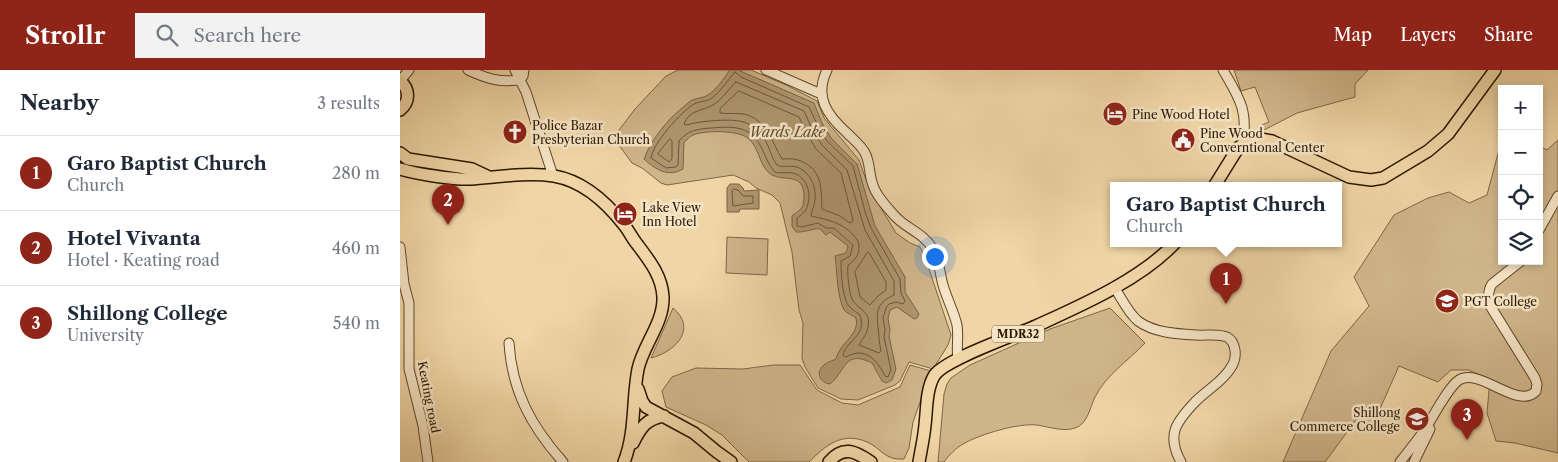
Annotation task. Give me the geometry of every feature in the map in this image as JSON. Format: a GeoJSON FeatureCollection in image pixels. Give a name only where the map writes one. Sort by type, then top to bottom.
{"type":"FeatureCollection","features":[{"type":"Feature","properties":{"kind":"main road"},"geometry":{"type":"LineString","coordinates":[[1217,182],[1243,143],[1249,140],[1263,139],[1292,150],[1349,177],[1372,180],[1383,178],[1428,151],[1448,134],[1495,70]]}},
{"type":"Feature","properties":{"kind":"main road"},"geometry":{"type":"LineString","coordinates":[[400,81],[406,88],[408,97],[400,110]]}},
{"type":"Feature","properties":{"kind":"main road"},"geometry":{"type":"LineString","coordinates":[[400,153],[408,159],[472,169],[489,177]]}},
{"type":"Feature","properties":{"kind":"main road"},"geometry":{"type":"LineString","coordinates":[[400,169],[469,179],[522,175],[553,176],[568,180],[584,188],[606,206],[624,225],[648,256],[658,275],[662,288],[662,307],[642,357],[636,384],[626,458]]}},
{"type":"Feature","properties":{"kind":"main road","name":"MDR32"},"geometry":{"type":"LineString","coordinates":[[919,462],[931,385],[938,371],[958,360],[1034,327],[1114,287],[1162,257],[1171,247]]}},
{"type":"Feature","properties":{"kind":"main road"},"geometry":{"type":"LineString","coordinates":[[636,384],[646,407],[694,433],[731,462]]}},
{"type":"Feature","properties":{"kind":"main road"},"geometry":{"type":"LineString","coordinates":[[626,458],[641,428],[653,418],[664,416]]}},
{"type":"Feature","properties":{"kind":"main road"},"geometry":{"type":"LineString","coordinates":[[829,462],[838,453],[846,451],[854,452],[871,462]]}},
{"type":"Feature","properties":{"kind":"street"},"geometry":{"type":"LineString","coordinates":[[400,81],[409,70]]}},
{"type":"Feature","properties":{"kind":"street"},"geometry":{"type":"LineString","coordinates":[[468,70],[494,80],[519,80],[523,76],[524,70]]}},
{"type":"Feature","properties":{"kind":"street"},"geometry":{"type":"LineString","coordinates":[[515,70],[526,92],[553,176]]}},
{"type":"Feature","properties":{"kind":"street"},"geometry":{"type":"LineString","coordinates":[[766,70],[821,94]]}},
{"type":"Feature","properties":{"kind":"street"},"geometry":{"type":"LineString","coordinates":[[827,70],[822,81],[821,94],[825,106],[833,118],[858,143],[866,154],[872,182],[880,198],[898,219],[920,234],[933,249],[957,326],[958,337],[956,347],[958,360]]}},
{"type":"Feature","properties":{"kind":"street"},"geometry":{"type":"LineString","coordinates":[[1224,70],[1244,110],[1245,128],[1243,143]]}},
{"type":"Feature","properties":{"kind":"street"},"geometry":{"type":"LineString","coordinates":[[1543,223],[1558,196]]}},
{"type":"Feature","properties":{"kind":"street","name":"Keating road"},"geometry":{"type":"LineString","coordinates":[[400,247],[404,284],[409,303],[409,369],[423,426],[428,462]]}},
{"type":"Feature","properties":{"kind":"street"},"geometry":{"type":"LineString","coordinates":[[1400,462],[1455,383],[1464,378],[1472,378],[1520,396],[1529,396],[1536,391],[1537,384],[1535,378],[1489,304],[1488,298],[1492,284],[1516,265]]}},
{"type":"Feature","properties":{"kind":"street"},"geometry":{"type":"LineString","coordinates":[[1114,287],[1137,320],[1146,326],[1174,333],[1227,337],[1235,349],[1233,364],[1181,418],[1174,433],[1175,451],[1181,462]]}},
{"type":"Feature","properties":{"kind":"street"},"geometry":{"type":"LineString","coordinates":[[509,343],[512,374],[523,405],[537,430],[563,462]]}},
{"type":"Feature","properties":{"kind":"street"},"geometry":{"type":"LineString","coordinates":[[1414,462],[1438,408]]}},
{"type":"Feature","properties":{"kind":"shaded area"},"geometry":{"type":"Polygon","coordinates":[[[678,70],[751,70],[817,101],[824,118],[859,160],[869,188],[896,233],[910,243],[920,247],[925,257],[951,335],[948,345],[933,369],[909,362],[900,381],[895,385],[858,400],[841,399],[818,388],[805,367],[802,358],[803,323],[799,310],[792,252],[780,203],[772,195],[733,175],[667,185],[661,183],[642,168],[632,163],[618,144],[619,130],[635,109],[666,76],[678,70]]]}},
{"type":"Feature","properties":{"kind":"shaded area"},"geometry":{"type":"Polygon","coordinates":[[[1234,70],[1368,70],[1355,84],[1355,97],[1297,113],[1262,131],[1257,127],[1269,122],[1255,87],[1241,91],[1234,70]]]}},
{"type":"Feature","properties":{"kind":"shaded area"},"geometry":{"type":"Polygon","coordinates":[[[1558,140],[1558,453],[1515,443],[1496,441],[1487,413],[1490,379],[1468,370],[1451,370],[1438,382],[1399,366],[1372,427],[1356,420],[1325,462],[1283,462],[1331,351],[1369,306],[1354,277],[1394,215],[1428,198],[1449,192],[1469,203],[1487,195],[1498,154],[1498,265],[1543,265],[1543,148],[1547,150],[1558,140]]]}},
{"type":"Feature","properties":{"kind":"shaded area"},"geometry":{"type":"Polygon","coordinates":[[[727,237],[768,239],[767,275],[726,273],[727,237]]]}},
{"type":"Feature","properties":{"kind":"shaded area"},"geometry":{"type":"Polygon","coordinates":[[[673,308],[680,316],[683,324],[680,339],[668,351],[651,358],[673,308]]]}},
{"type":"Feature","properties":{"kind":"shaded area"},"geometry":{"type":"Polygon","coordinates":[[[1110,308],[1145,343],[1105,382],[1095,397],[1083,423],[1075,428],[1066,430],[1029,425],[999,430],[963,444],[944,462],[938,462],[944,394],[951,378],[970,365],[1050,329],[1110,308]]]}},
{"type":"Feature","properties":{"kind":"shaded area"},"geometry":{"type":"Polygon","coordinates":[[[773,365],[800,365],[817,390],[842,403],[858,405],[900,387],[910,365],[931,371],[913,422],[909,448],[904,459],[892,458],[867,442],[850,438],[842,439],[828,446],[809,462],[749,462],[722,435],[706,425],[666,407],[662,391],[672,377],[696,368],[743,369],[773,365]]]}},
{"type":"Feature","properties":{"kind":"water","name":"Wards Lake"},"geometry":{"type":"Polygon","coordinates":[[[730,70],[738,70],[814,103],[822,123],[831,138],[857,164],[875,226],[905,277],[905,292],[919,314],[914,319],[897,307],[890,310],[888,318],[889,336],[896,369],[892,380],[886,383],[882,381],[872,363],[863,359],[851,360],[846,363],[830,384],[824,382],[820,377],[821,368],[836,359],[841,348],[852,334],[855,329],[856,318],[843,308],[838,285],[835,256],[846,253],[848,246],[830,232],[826,235],[819,229],[796,232],[792,226],[792,216],[801,209],[804,202],[804,194],[799,182],[778,177],[768,172],[749,139],[730,132],[706,132],[691,136],[684,142],[683,169],[677,172],[662,171],[644,159],[657,135],[668,121],[690,101],[706,96],[713,91],[730,70]]]}},
{"type":"Feature","properties":{"kind":"water"},"geometry":{"type":"Polygon","coordinates":[[[730,184],[739,184],[744,191],[759,190],[759,209],[740,209],[739,212],[727,212],[727,188],[730,184]]]}},
{"type":"Feature","properties":{"kind":"place","name":"Pine Wood Hotel"},"geometry":{"type":"Point","coordinates":[1115,114]}},
{"type":"Feature","properties":{"kind":"place","name":"Police Bazar Presbyterian Church"},"geometry":{"type":"Point","coordinates":[515,132]}},
{"type":"Feature","properties":{"kind":"place","name":"Pine Wood Converntional Center"},"geometry":{"type":"Point","coordinates":[1183,140]}},
{"type":"Feature","properties":{"kind":"place","name":"Lake View Inn Hotel"},"geometry":{"type":"Point","coordinates":[625,214]}},
{"type":"Feature","properties":{"kind":"place","name":"Hotel Vivanta"},"geometry":{"type":"Point","coordinates":[448,225]}},
{"type":"Feature","properties":{"kind":"place","name":"PGT College"},"geometry":{"type":"Point","coordinates":[1447,301]}},
{"type":"Feature","properties":{"kind":"place","name":"Garo Baptist Church"},"geometry":{"type":"Point","coordinates":[1226,304]}},
{"type":"Feature","properties":{"kind":"place","name":"Shillong Commerce College"},"geometry":{"type":"Point","coordinates":[1417,419]}},
{"type":"Feature","properties":{"kind":"place","name":"Shillong College"},"geometry":{"type":"Point","coordinates":[1467,440]}}]}
